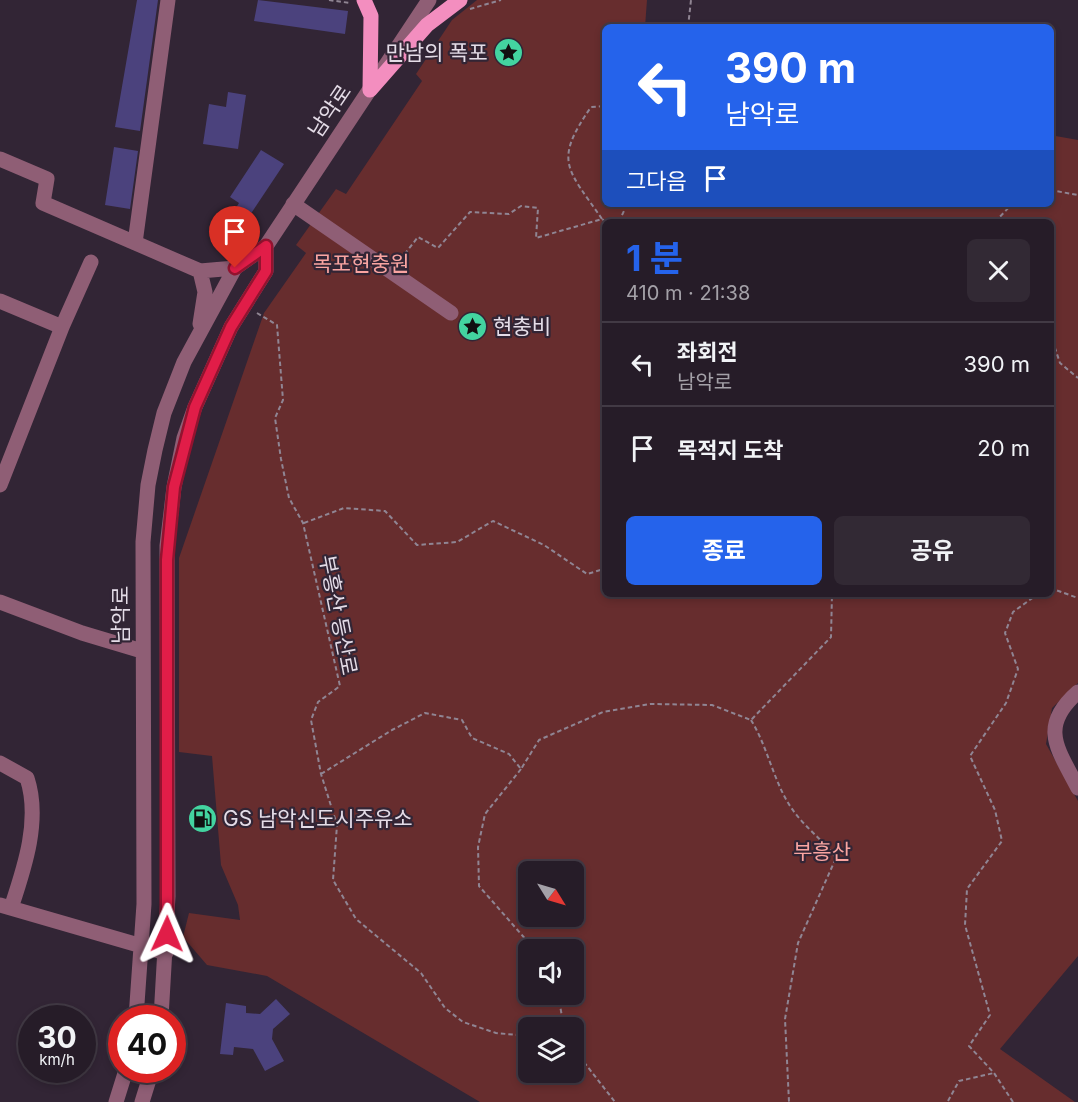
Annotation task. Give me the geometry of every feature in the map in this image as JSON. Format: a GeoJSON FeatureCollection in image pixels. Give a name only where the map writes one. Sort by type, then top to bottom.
{"type":"FeatureCollection","features":[{"type":"Feature","properties":{"kind":"main road"},"geometry":{"type":"LineString","coordinates":[[357,2],[371,16],[370,90]]}},
{"type":"Feature","properties":{"kind":"main road"},"geometry":{"type":"LineString","coordinates":[[370,90],[428,25],[462,5]]}},
{"type":"Feature","properties":{"kind":"street"},"geometry":{"type":"LineString","coordinates":[[135,243],[168,0]]}},
{"type":"Feature","properties":{"kind":"street","name":"남악로"},"geometry":{"type":"LineString","coordinates":[[137,1005],[142,946],[143,542],[148,485],[164,413],[198,336],[235,268],[266,246],[429,0]]}},
{"type":"Feature","properties":{"kind":"street"},"geometry":{"type":"LineString","coordinates":[[0,159],[47,179],[44,203],[200,271],[235,268]]}},
{"type":"Feature","properties":{"kind":"street"},"geometry":{"type":"LineString","coordinates":[[293,204],[451,313]]}},
{"type":"Feature","properties":{"kind":"street","name":"남악로"},"geometry":{"type":"LineString","coordinates":[[162,1005],[166,953],[166,604],[170,518],[178,464],[195,407],[218,352],[266,271],[266,246]]}},
{"type":"Feature","properties":{"kind":"street"},"geometry":{"type":"LineString","coordinates":[[0,485],[62,327],[91,262]]}},
{"type":"Feature","properties":{"kind":"street"},"geometry":{"type":"LineString","coordinates":[[198,336],[205,292],[200,271]]}},
{"type":"Feature","properties":{"kind":"street"},"geometry":{"type":"LineString","coordinates":[[0,302],[62,327]]}},
{"type":"Feature","properties":{"kind":"street"},"geometry":{"type":"LineString","coordinates":[[0,602],[81,633],[142,651]]}},
{"type":"Feature","properties":{"kind":"street"},"geometry":{"type":"LineString","coordinates":[[1078,692],[1058,713],[1055,743],[1078,788]]}},
{"type":"Feature","properties":{"kind":"street"},"geometry":{"type":"LineString","coordinates":[[0,763],[27,778],[30,794],[29,846],[5,907],[166,953]]}},
{"type":"Feature","properties":{"kind":"street"},"geometry":{"type":"LineString","coordinates":[[116,1102],[122,1083]]}},
{"type":"Feature","properties":{"kind":"street"},"geometry":{"type":"LineString","coordinates":[[142,1102],[148,1083]]}},
{"type":"Feature","properties":{"kind":"path"},"geometry":{"type":"LineString","coordinates":[[329,0],[357,2]]}},
{"type":"Feature","properties":{"kind":"path"},"geometry":{"type":"LineString","coordinates":[[462,5],[484,7],[501,0]]}},
{"type":"Feature","properties":{"kind":"path"},"geometry":{"type":"LineString","coordinates":[[688,24],[690,0]]}},
{"type":"Feature","properties":{"kind":"path"},"geometry":{"type":"LineString","coordinates":[[391,272],[417,237],[438,248],[470,212],[508,214],[522,206],[538,208],[536,238],[602,219],[575,179],[566,155],[572,134],[591,107],[602,106]]}},
{"type":"Feature","properties":{"kind":"path"},"geometry":{"type":"LineString","coordinates":[[1054,191],[1078,195]]}},
{"type":"Feature","properties":{"kind":"path"},"geometry":{"type":"LineString","coordinates":[[998,219],[1009,207]]}},
{"type":"Feature","properties":{"kind":"path","name":"부흥산 등산로"},"geometry":{"type":"LineString","coordinates":[[244,305],[277,325],[284,400],[275,418],[289,498],[303,523],[340,686],[318,702],[311,720],[321,774],[337,825],[333,880],[356,919],[421,972],[445,1008],[464,1022],[496,1033],[518,1035]]}},
{"type":"Feature","properties":{"kind":"path"},"geometry":{"type":"LineString","coordinates":[[1054,345],[1060,363],[1078,378]]}},
{"type":"Feature","properties":{"kind":"path"},"geometry":{"type":"LineString","coordinates":[[303,523],[344,508],[385,511],[417,545],[457,542],[493,520],[544,545],[587,574],[602,570]]}},
{"type":"Feature","properties":{"kind":"path"},"geometry":{"type":"LineString","coordinates":[[1054,589],[1078,598]]}},
{"type":"Feature","properties":{"kind":"path"},"geometry":{"type":"LineString","coordinates":[[751,720],[831,637],[832,597]]}},
{"type":"Feature","properties":{"kind":"path"},"geometry":{"type":"LineString","coordinates":[[1012,1102],[994,1073],[969,1046],[990,1015],[965,925],[967,889],[1002,841],[995,810],[970,756],[1006,703],[1018,669],[1005,633],[1013,612],[1034,597]]}},
{"type":"Feature","properties":{"kind":"path"},"geometry":{"type":"LineString","coordinates":[[525,939],[479,886],[478,847],[485,814],[539,740],[603,712],[650,704],[712,705],[751,720],[763,739],[780,785],[794,812],[822,839],[836,858],[798,943],[785,1019],[789,1102]]}},
{"type":"Feature","properties":{"kind":"path"},"geometry":{"type":"LineString","coordinates":[[321,774],[392,730],[425,713],[462,720],[472,738],[509,754],[520,769]]}},
{"type":"Feature","properties":{"kind":"path"},"geometry":{"type":"LineString","coordinates":[[584,1062],[615,1102]]}},
{"type":"Feature","properties":{"kind":"path"},"geometry":{"type":"LineString","coordinates":[[948,1101],[959,1081],[994,1073]]}},
{"type":"Feature","properties":{"kind":"green space","name":"부흥산"},"geometry":{"type":"Polygon","coordinates":[[[477,0],[647,0],[645,24],[602,24],[602,207],[1054,207],[1054,136],[1078,140],[1078,683],[1052,708],[1046,744],[1078,801],[1078,956],[1000,1049],[1075,1102],[480,1102],[267,976],[207,965],[183,937],[189,913],[240,920],[238,905],[221,865],[212,756],[179,752],[179,558],[264,313],[306,253],[296,245],[336,189],[346,194],[422,81],[416,74],[452,20],[477,0]]]}},
{"type":"Feature","properties":{"kind":"building"},"geometry":{"type":"Polygon","coordinates":[[[137,0],[158,0],[140,131],[115,127],[137,0]]]}},
{"type":"Feature","properties":{"kind":"building"},"geometry":{"type":"Polygon","coordinates":[[[258,0],[348,11],[345,34],[254,21],[258,0]]]}},
{"type":"Feature","properties":{"kind":"building"},"geometry":{"type":"Polygon","coordinates":[[[228,92],[246,95],[238,149],[203,144],[209,104],[226,107],[228,92]]]}},
{"type":"Feature","properties":{"kind":"building"},"geometry":{"type":"Polygon","coordinates":[[[114,147],[138,151],[130,209],[105,205],[114,147]]]}},
{"type":"Feature","properties":{"kind":"building"},"geometry":{"type":"Polygon","coordinates":[[[261,150],[284,164],[242,227],[229,219],[239,203],[230,197],[261,150]]]}},
{"type":"Feature","properties":{"kind":"building"},"geometry":{"type":"Polygon","coordinates":[[[276,999],[290,1014],[273,1029],[272,1039],[284,1061],[265,1071],[253,1049],[234,1047],[233,1055],[220,1054],[226,1003],[246,1006],[246,1013],[260,1014],[276,999]]]}},
{"type":"Feature","properties":{"kind":"place","name":"만남의 폭포"},"geometry":{"type":"Point","coordinates":[509,53]}},
{"type":"Feature","properties":{"kind":"place","name":"현충비"},"geometry":{"type":"Point","coordinates":[472,327]}},
{"type":"Feature","properties":{"kind":"place","name":"GS 남악신도시주유소"},"geometry":{"type":"Point","coordinates":[202,819]}},
{"type":"Feature","properties":{"kind":"route"},"geometry":{"type":"LineString","coordinates":[[167,934],[167,546],[174,487],[184,438],[218,352],[266,271],[266,246],[235,268]]}},
{"type":"Feature","properties":{"kind":"park label","name":"목포현충원"},"geometry":{"type":"Point","coordinates":[361,264]}}]}
